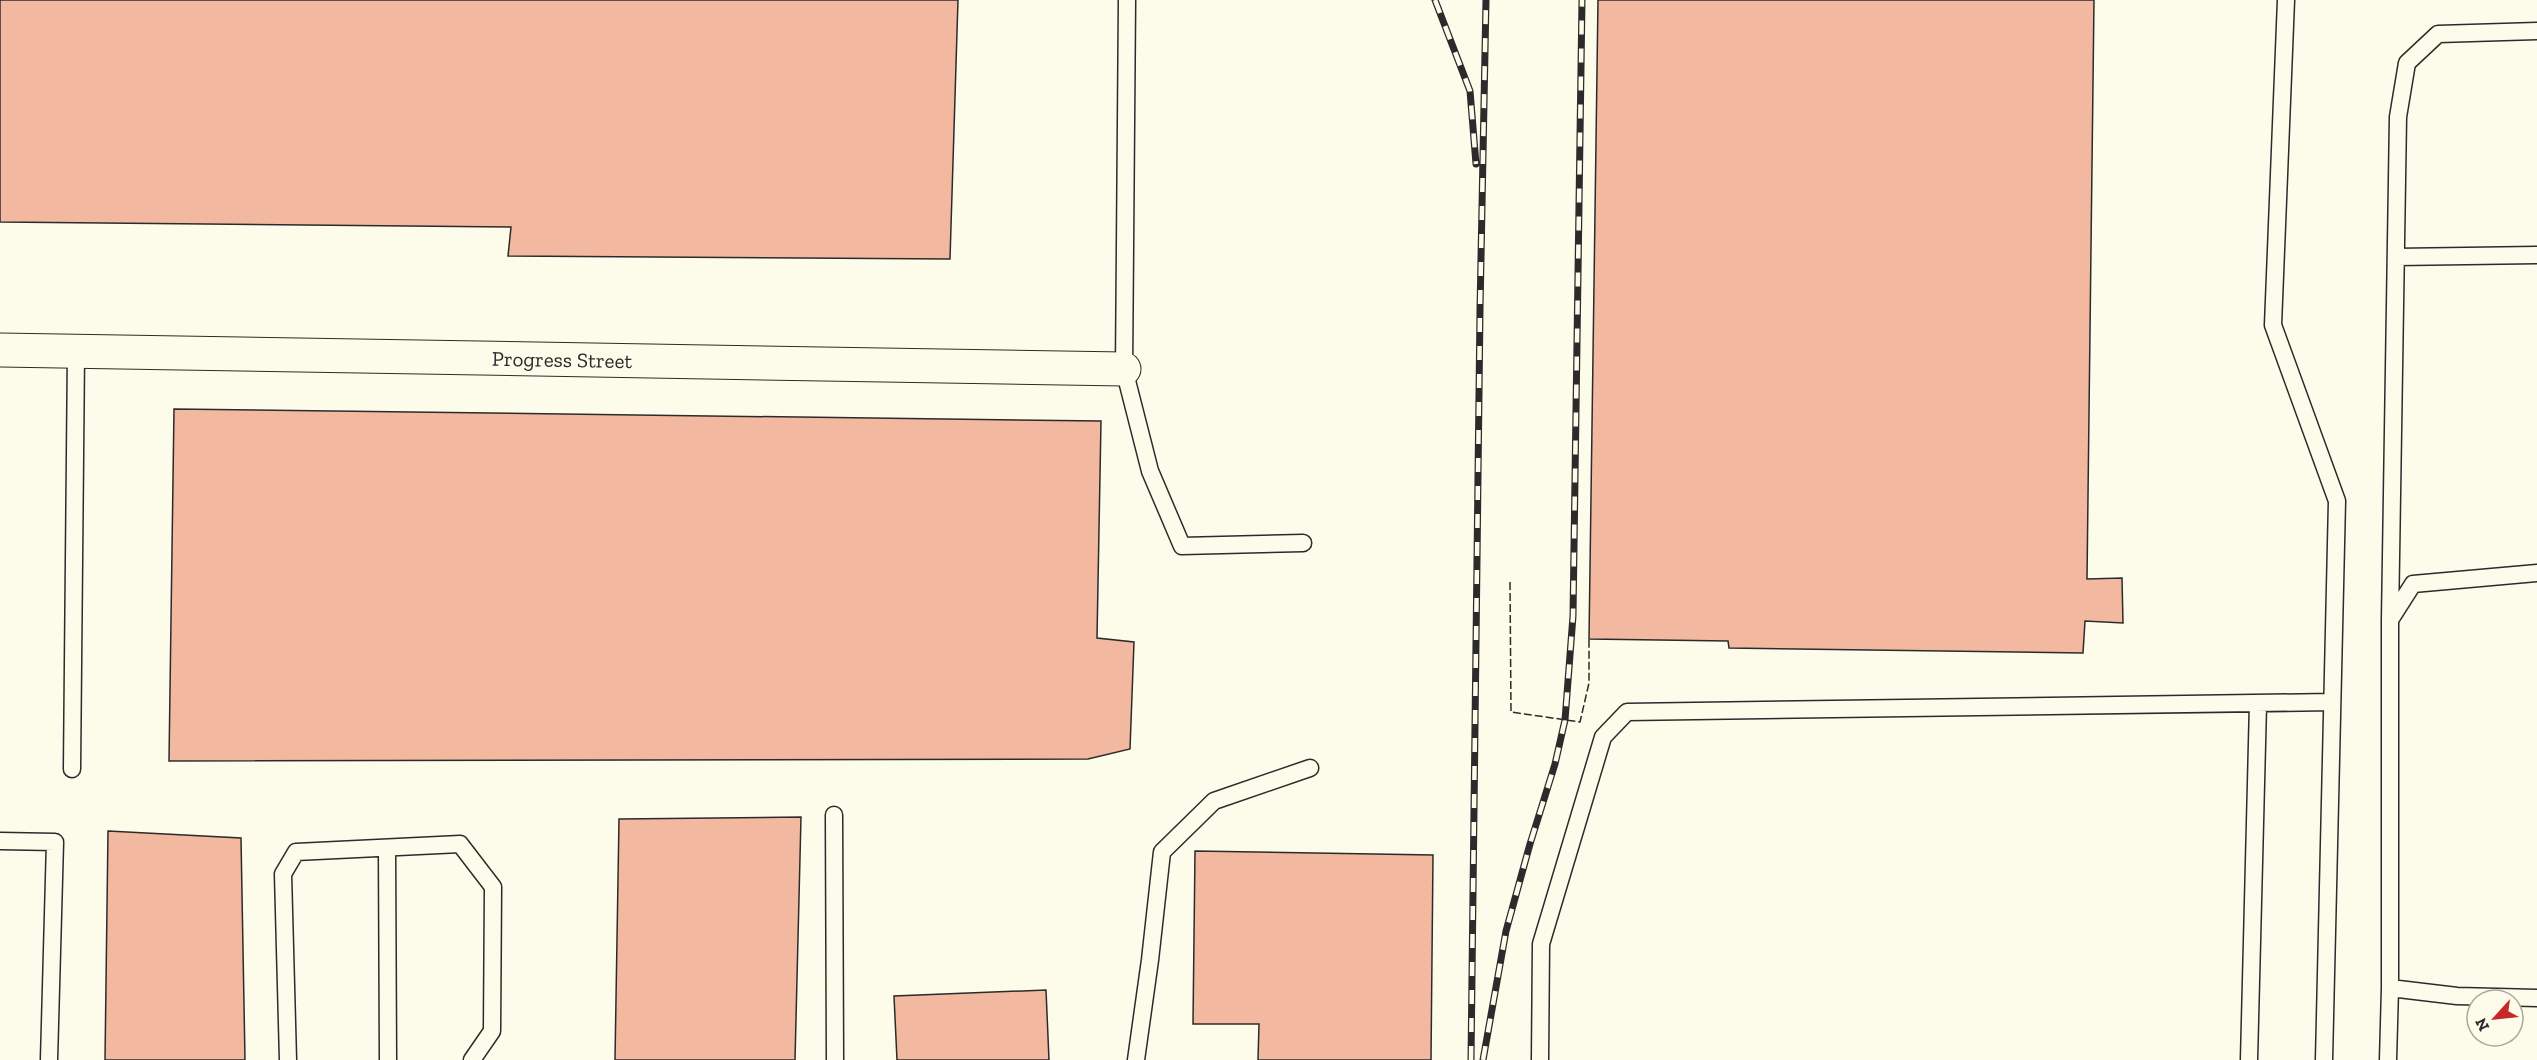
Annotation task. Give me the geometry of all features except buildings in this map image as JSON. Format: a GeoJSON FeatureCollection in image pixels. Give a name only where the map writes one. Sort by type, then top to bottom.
{"type":"FeatureCollection","features":[{"type":"Feature","properties":{"kind":"street","name":"Progress Street"},"geometry":{"type":"LineString","coordinates":[[0,350],[1124,369]]}},
{"type":"Feature","properties":{"kind":"lane"},"geometry":{"type":"LineString","coordinates":[[1127,0],[1124,369],[1149,471],[1182,546],[1303,543]]}},
{"type":"Feature","properties":{"kind":"lane"},"geometry":{"type":"LineString","coordinates":[[2286,0],[2273,325],[2337,501],[2324,1060]]}},
{"type":"Feature","properties":{"kind":"lane"},"geometry":{"type":"LineString","coordinates":[[2388,1060],[2390,620],[2398,117],[2407,63],[2438,34],[2537,31]]}},
{"type":"Feature","properties":{"kind":"lane"},"geometry":{"type":"LineString","coordinates":[[2396,257],[2537,255]]}},
{"type":"Feature","properties":{"kind":"lane"},"geometry":{"type":"LineString","coordinates":[[72,769],[76,352]]}},
{"type":"Feature","properties":{"kind":"lane"},"geometry":{"type":"LineString","coordinates":[[2390,620],[2413,584],[2537,573]]}},
{"type":"Feature","properties":{"kind":"lane"},"geometry":{"type":"LineString","coordinates":[[1540,1060],[1541,944],[1603,737],[1627,712],[2332,702]]}},
{"type":"Feature","properties":{"kind":"lane"},"geometry":{"type":"LineString","coordinates":[[2249,1060],[2258,704]]}},
{"type":"Feature","properties":{"kind":"lane"},"geometry":{"type":"LineString","coordinates":[[1136,1060],[1162,852],[1214,801],[1310,768]]}},
{"type":"Feature","properties":{"kind":"lane"},"geometry":{"type":"LineString","coordinates":[[834,815],[834,1060]]}},
{"type":"Feature","properties":{"kind":"lane"},"geometry":{"type":"LineString","coordinates":[[0,841],[55,842],[49,1060]]}},
{"type":"Feature","properties":{"kind":"lane"},"geometry":{"type":"LineString","coordinates":[[288,1060],[284,874],[296,852],[460,844],[494,887],[492,1031],[472,1060]]}},
{"type":"Feature","properties":{"kind":"lane"},"geometry":{"type":"LineString","coordinates":[[387,848],[388,1060]]}},
{"type":"Feature","properties":{"kind":"lane"},"geometry":{"type":"LineString","coordinates":[[2390,988],[2457,996],[2537,998]]}},
{"type":"Feature","properties":{"kind":"railway"},"geometry":{"type":"LineString","coordinates":[[1435,0],[1470,91],[1476,164]]}},
{"type":"Feature","properties":{"kind":"railway"},"geometry":{"type":"LineString","coordinates":[[1471,1060],[1486,0]]}},
{"type":"Feature","properties":{"kind":"railway"},"geometry":{"type":"LineString","coordinates":[[1483,1060],[1506,931],[1555,764],[1565,720],[1573,616],[1582,0]]}},
{"type":"Feature","properties":{"kind":"fence"},"geometry":{"type":"LineString","coordinates":[[1510,582],[1511,712],[1580,722],[1589,683],[1589,639]]}}]}
